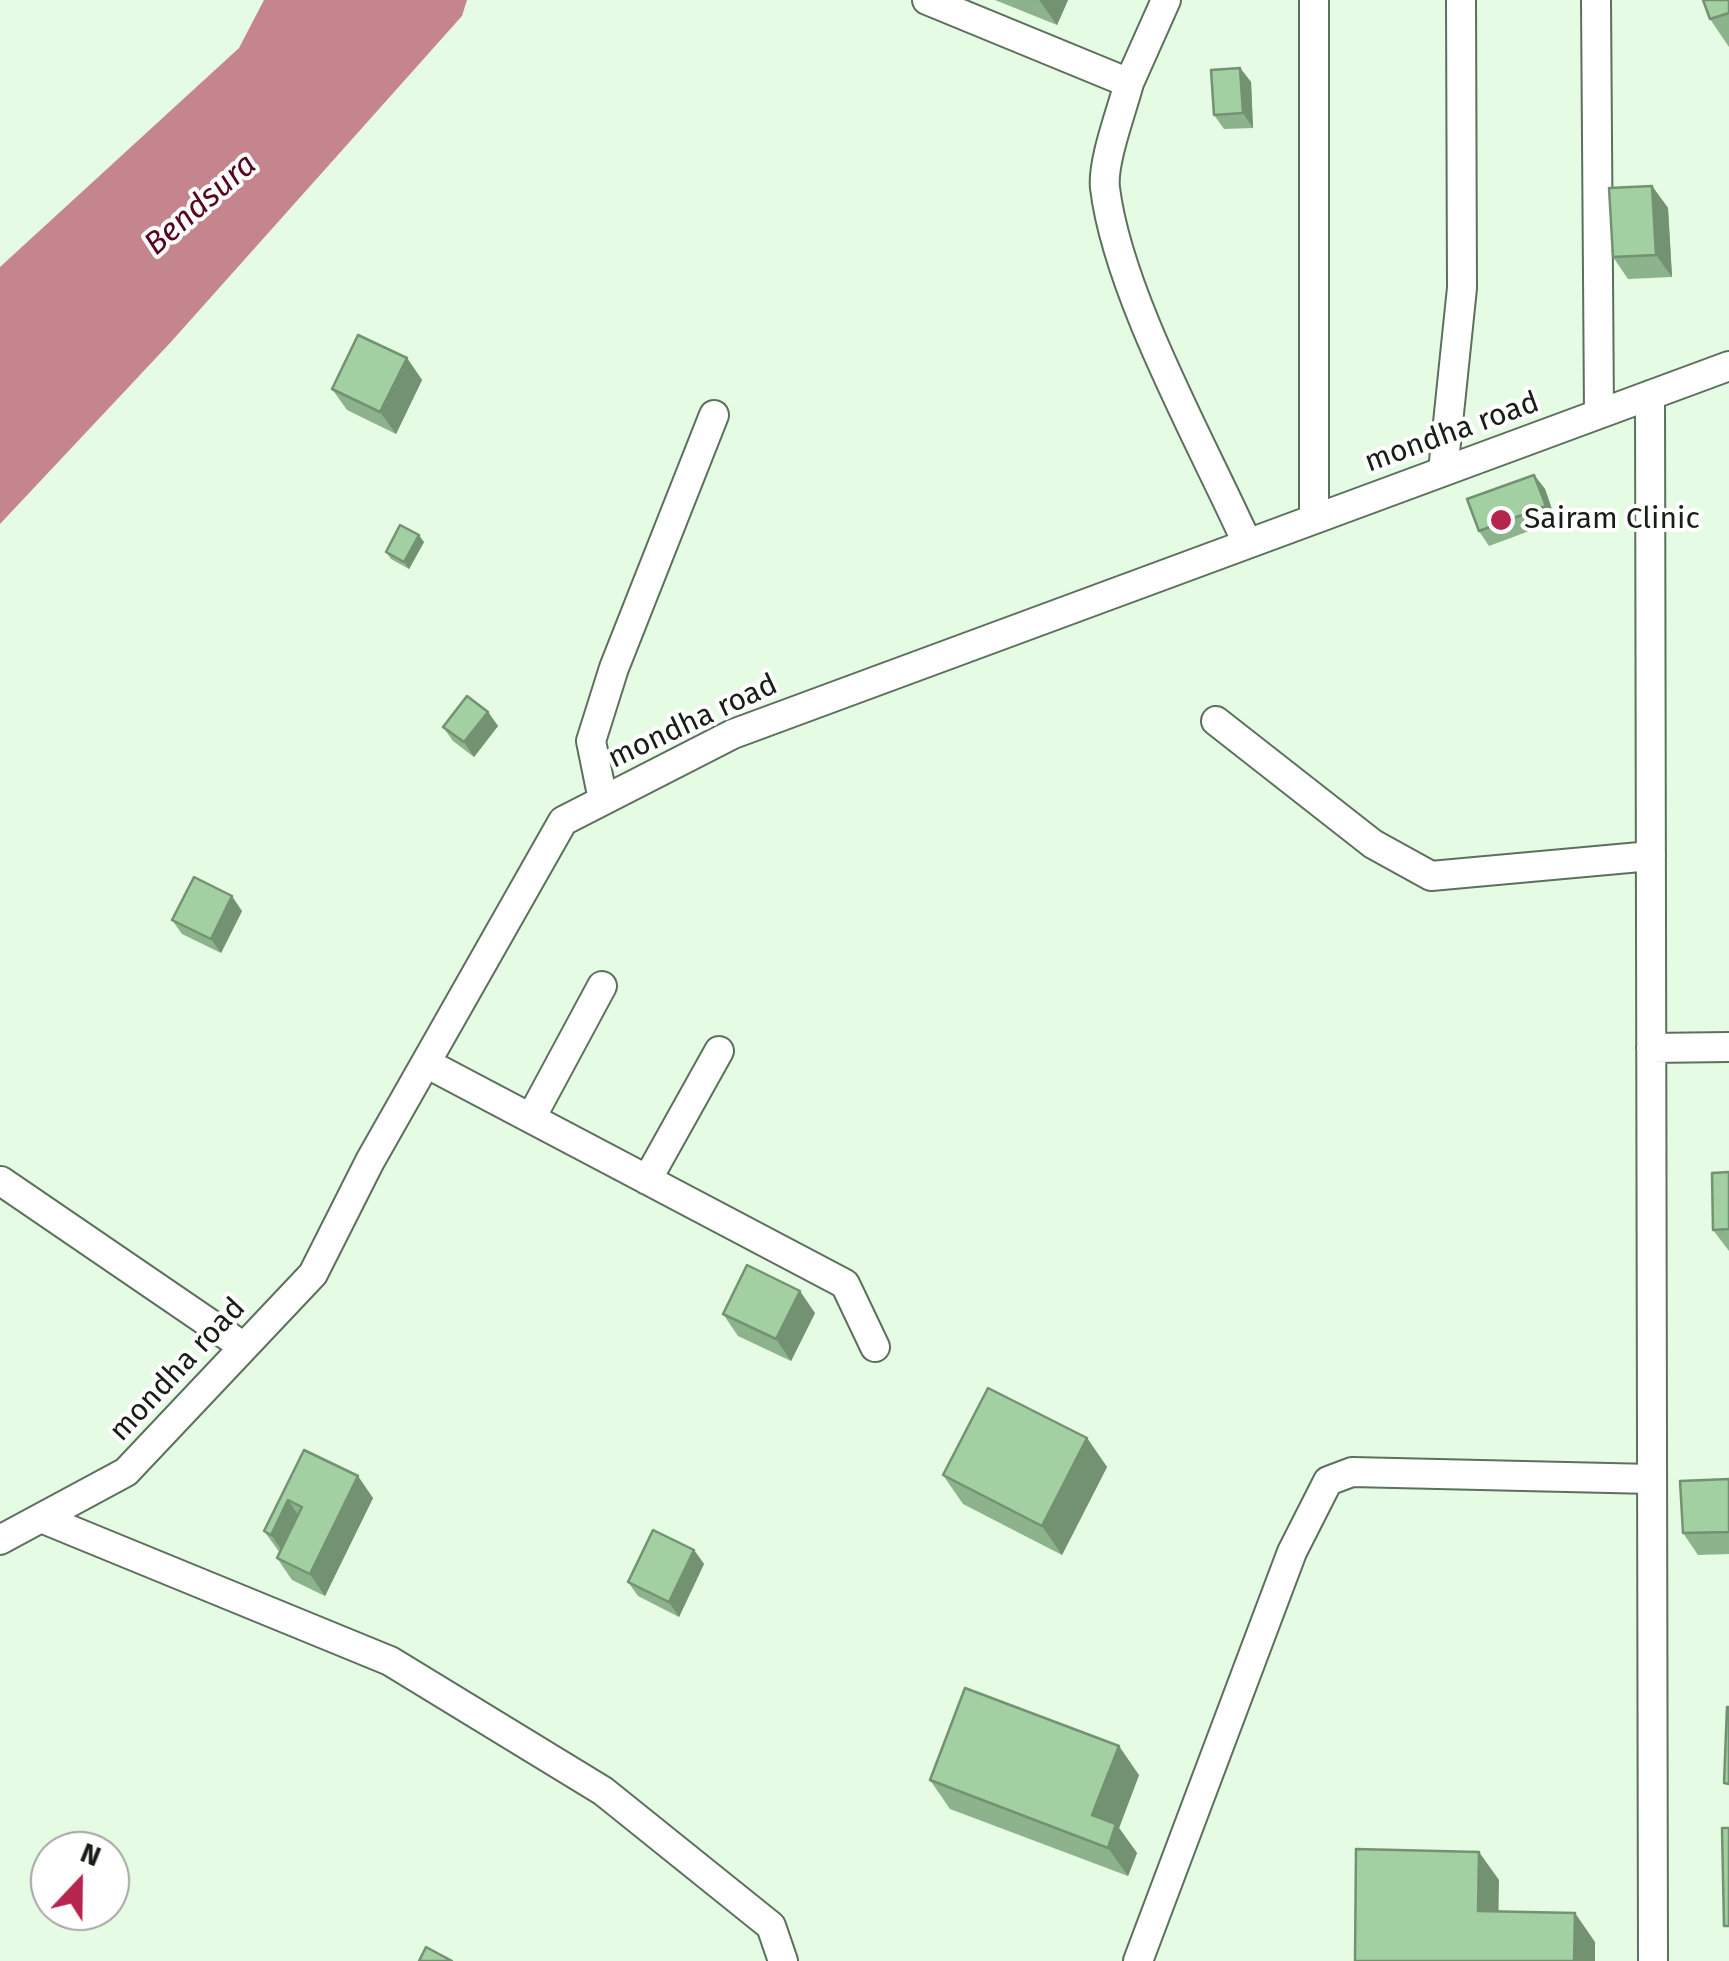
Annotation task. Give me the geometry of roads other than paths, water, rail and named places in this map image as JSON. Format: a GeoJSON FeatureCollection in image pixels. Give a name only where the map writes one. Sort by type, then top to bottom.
{"type":"FeatureCollection","features":[{"type":"Feature","properties":{"kind":"street"},"geometry":{"type":"LineString","coordinates":[[927,0],[1129,83]]}},
{"type":"Feature","properties":{"kind":"street"},"geometry":{"type":"LineString","coordinates":[[1166,0],[1129,83],[1104,184],[1121,254],[1247,544]]}},
{"type":"Feature","properties":{"kind":"street"},"geometry":{"type":"LineString","coordinates":[[1314,0],[1314,519]]}},
{"type":"Feature","properties":{"kind":"street"},"geometry":{"type":"LineString","coordinates":[[1443,471],[1462,288],[1461,0]]}},
{"type":"Feature","properties":{"kind":"street"},"geometry":{"type":"LineString","coordinates":[[1596,0],[1599,414]]}},
{"type":"Feature","properties":{"kind":"street","name":"mondha road"},"geometry":{"type":"LineString","coordinates":[[0,1540],[126,1472],[313,1274],[426,1063],[563,821],[732,734],[1729,366]]}},
{"type":"Feature","properties":{"kind":"street"},"geometry":{"type":"LineString","coordinates":[[1650,395],[1653,1961]]}},
{"type":"Feature","properties":{"kind":"street"},"geometry":{"type":"LineString","coordinates":[[603,800],[591,741],[614,668],[714,416]]}},
{"type":"Feature","properties":{"kind":"street"},"geometry":{"type":"LineString","coordinates":[[1216,721],[1373,844],[1431,876],[1651,856]]}},
{"type":"Feature","properties":{"kind":"street"},"geometry":{"type":"LineString","coordinates":[[530,1118],[602,986]]}},
{"type":"Feature","properties":{"kind":"street"},"geometry":{"type":"LineString","coordinates":[[1651,1048],[1729,1046]]}},
{"type":"Feature","properties":{"kind":"street"},"geometry":{"type":"LineString","coordinates":[[647,1180],[719,1052]]}},
{"type":"Feature","properties":{"kind":"street"},"geometry":{"type":"LineString","coordinates":[[426,1063],[845,1284],[875,1347]]}},
{"type":"Feature","properties":{"kind":"street"},"geometry":{"type":"LineString","coordinates":[[0,1181],[244,1347]]}},
{"type":"Feature","properties":{"kind":"street"},"geometry":{"type":"LineString","coordinates":[[1138,1961],[1292,1552],[1328,1481],[1352,1472],[1652,1479]]}},
{"type":"Feature","properties":{"kind":"street"},"geometry":{"type":"LineString","coordinates":[[42,1518],[407,1671],[604,1790],[771,1926],[783,1961]]}},
{"type":"Feature","properties":{"kind":"water","name":"Bendsura"},"geometry":{"type":"Polygon","coordinates":[[[264,0],[467,0],[462,16],[170,343],[0,524],[0,267],[239,48],[264,0]]]}},
{"type":"Feature","properties":{"kind":"place","name":"Sairam Clinic"},"geometry":{"type":"Point","coordinates":[1501,520]}}]}
